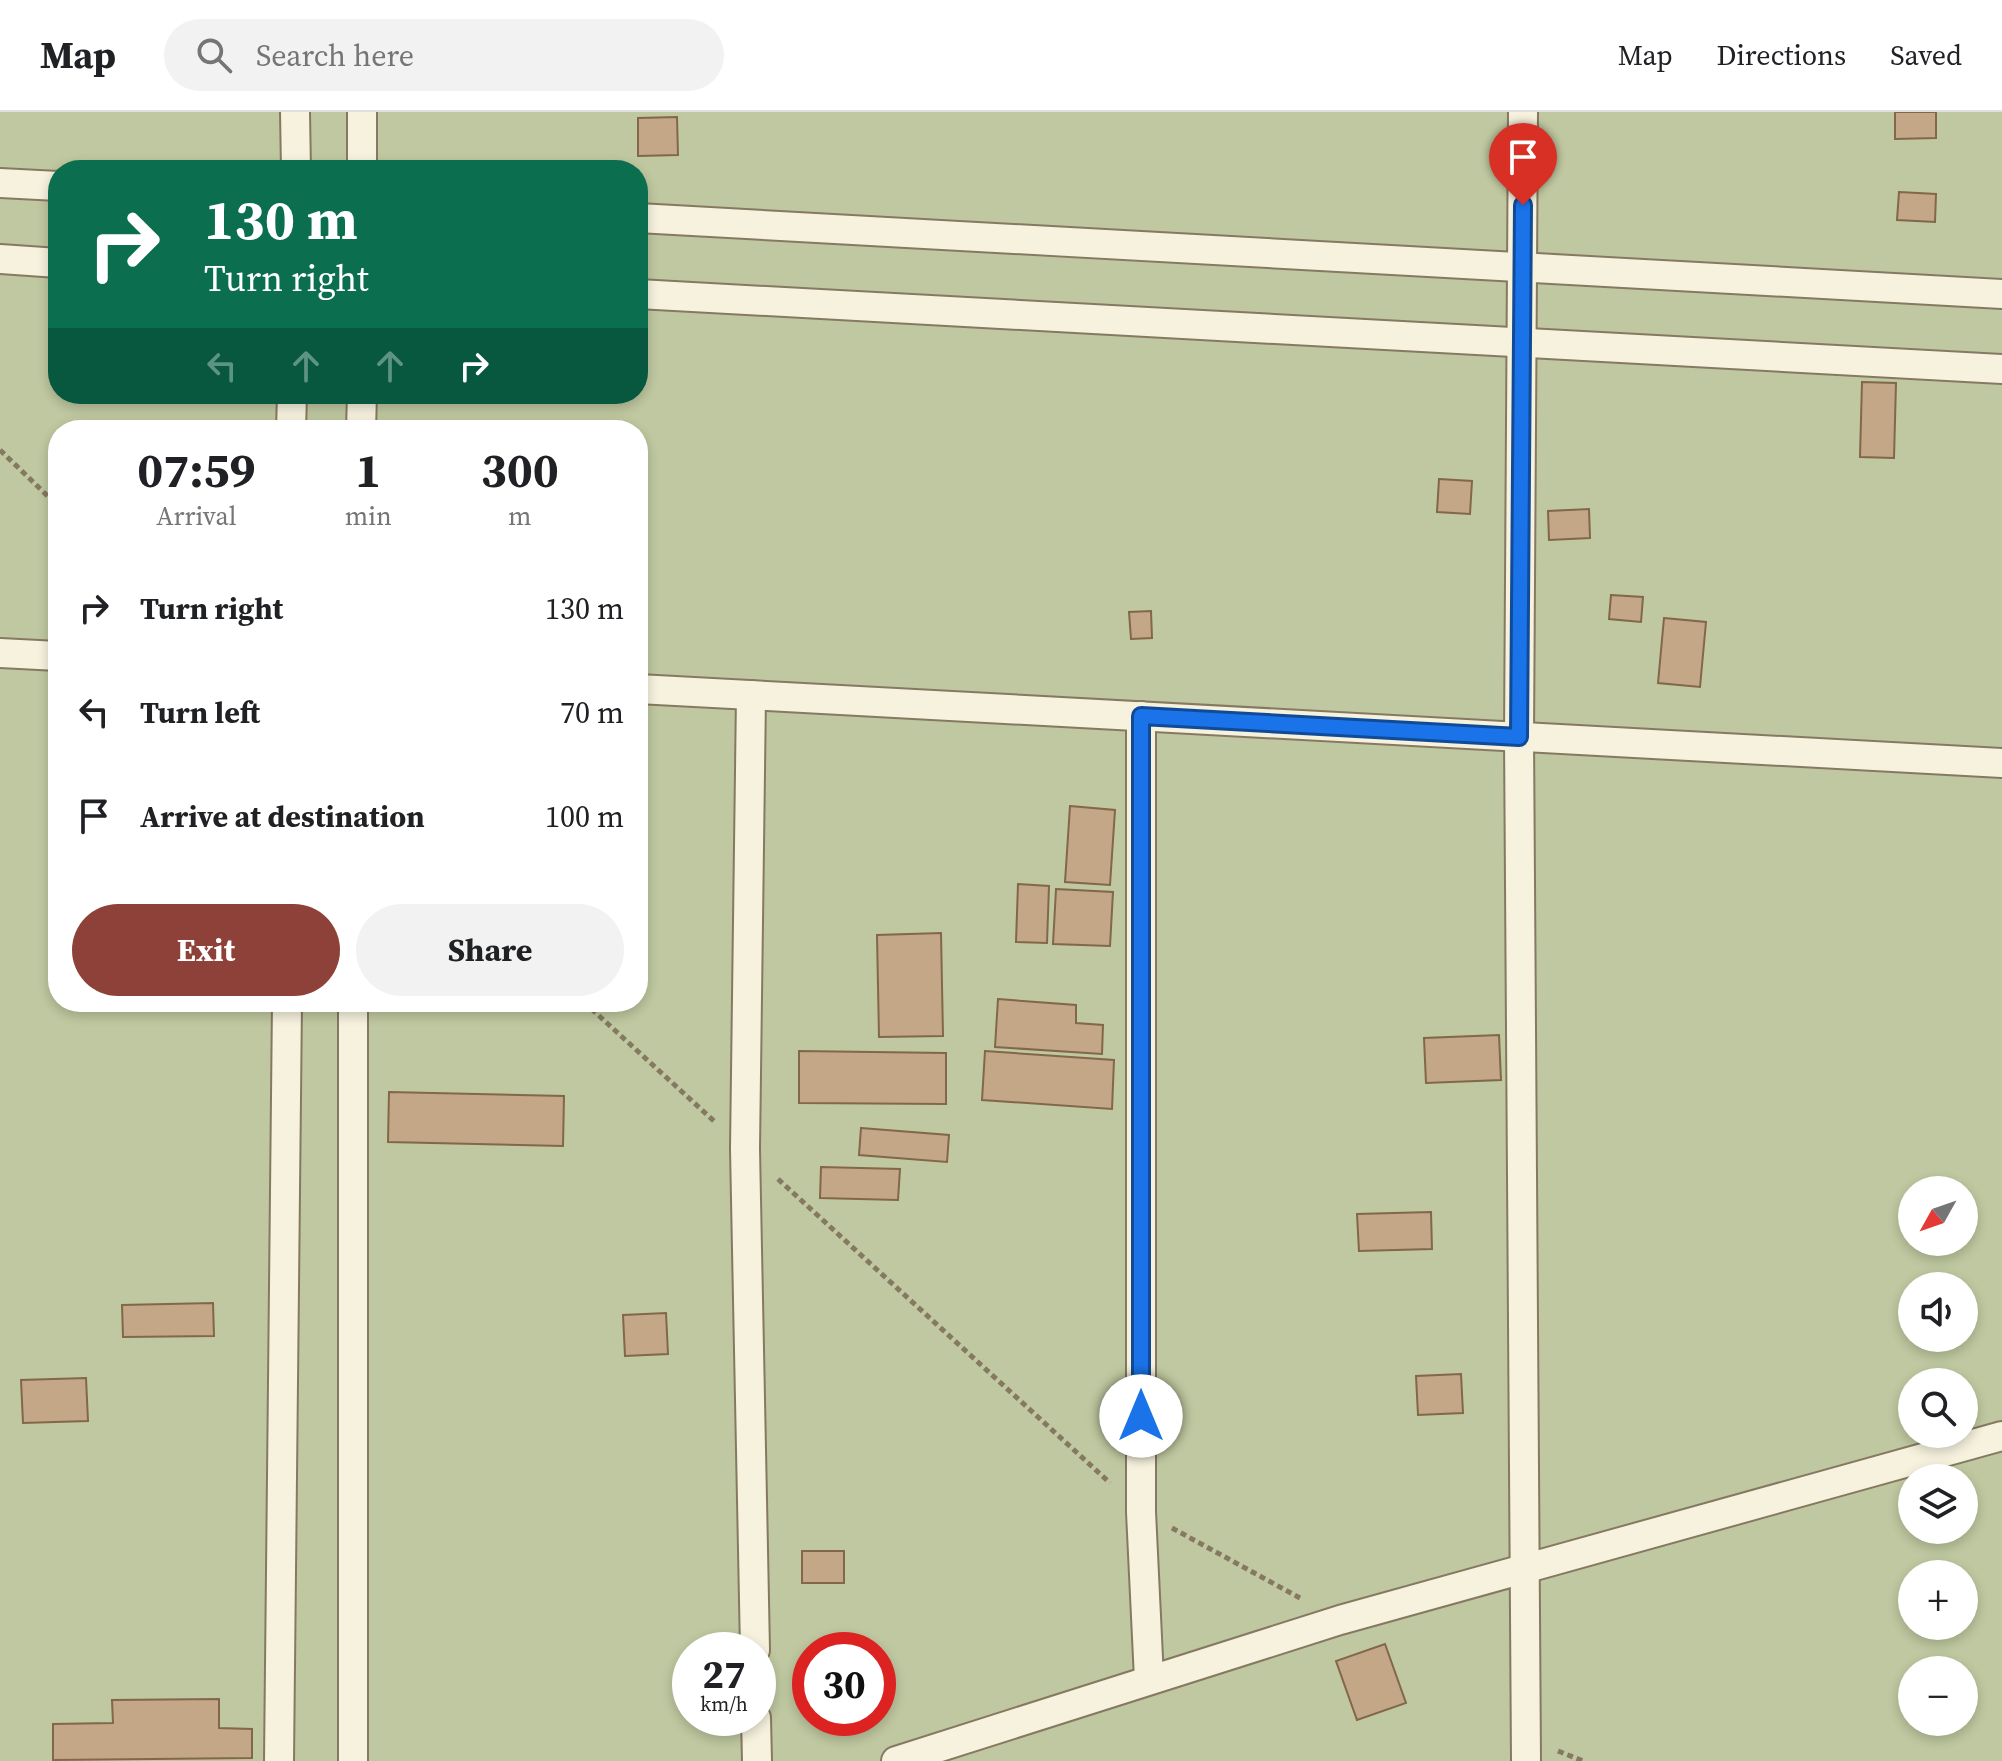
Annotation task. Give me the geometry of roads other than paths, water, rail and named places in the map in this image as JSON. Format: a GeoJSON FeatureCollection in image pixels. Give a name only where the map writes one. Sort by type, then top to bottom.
{"type":"FeatureCollection","features":[{"type":"Feature","properties":{"kind":"street"},"geometry":{"type":"LineString","coordinates":[[295,112],[296,160]]}},
{"type":"Feature","properties":{"kind":"street"},"geometry":{"type":"LineString","coordinates":[[362,112],[362,160]]}},
{"type":"Feature","properties":{"kind":"street"},"geometry":{"type":"LineString","coordinates":[[1523,112],[1519,737],[1526,1761]]}},
{"type":"Feature","properties":{"kind":"street"},"geometry":{"type":"LineString","coordinates":[[0,183],[48,185]]}},
{"type":"Feature","properties":{"kind":"street"},"geometry":{"type":"LineString","coordinates":[[648,219],[2002,294]]}},
{"type":"Feature","properties":{"kind":"street"},"geometry":{"type":"LineString","coordinates":[[0,259],[48,262]]}},
{"type":"Feature","properties":{"kind":"street"},"geometry":{"type":"LineString","coordinates":[[648,295],[2002,369]]}},
{"type":"Feature","properties":{"kind":"street"},"geometry":{"type":"LineString","coordinates":[[0,653],[48,655]]}},
{"type":"Feature","properties":{"kind":"street"},"geometry":{"type":"LineString","coordinates":[[648,690],[2002,763]]}},
{"type":"Feature","properties":{"kind":"street"},"geometry":{"type":"LineString","coordinates":[[751,695],[745,1149],[755,1632]]}},
{"type":"Feature","properties":{"kind":"street"},"geometry":{"type":"LineString","coordinates":[[1141,716],[1141,1512],[1149,1679]]}},
{"type":"Feature","properties":{"kind":"street"},"geometry":{"type":"LineString","coordinates":[[279,1761],[287,1012]]}},
{"type":"Feature","properties":{"kind":"street"},"geometry":{"type":"LineString","coordinates":[[353,1012],[353,1761]]}},
{"type":"Feature","properties":{"kind":"street"},"geometry":{"type":"LineString","coordinates":[[896,1761],[1340,1620],[2002,1436]]}},
{"type":"Feature","properties":{"kind":"street"},"geometry":{"type":"LineString","coordinates":[[756,1736],[757,1761]]}}]}
